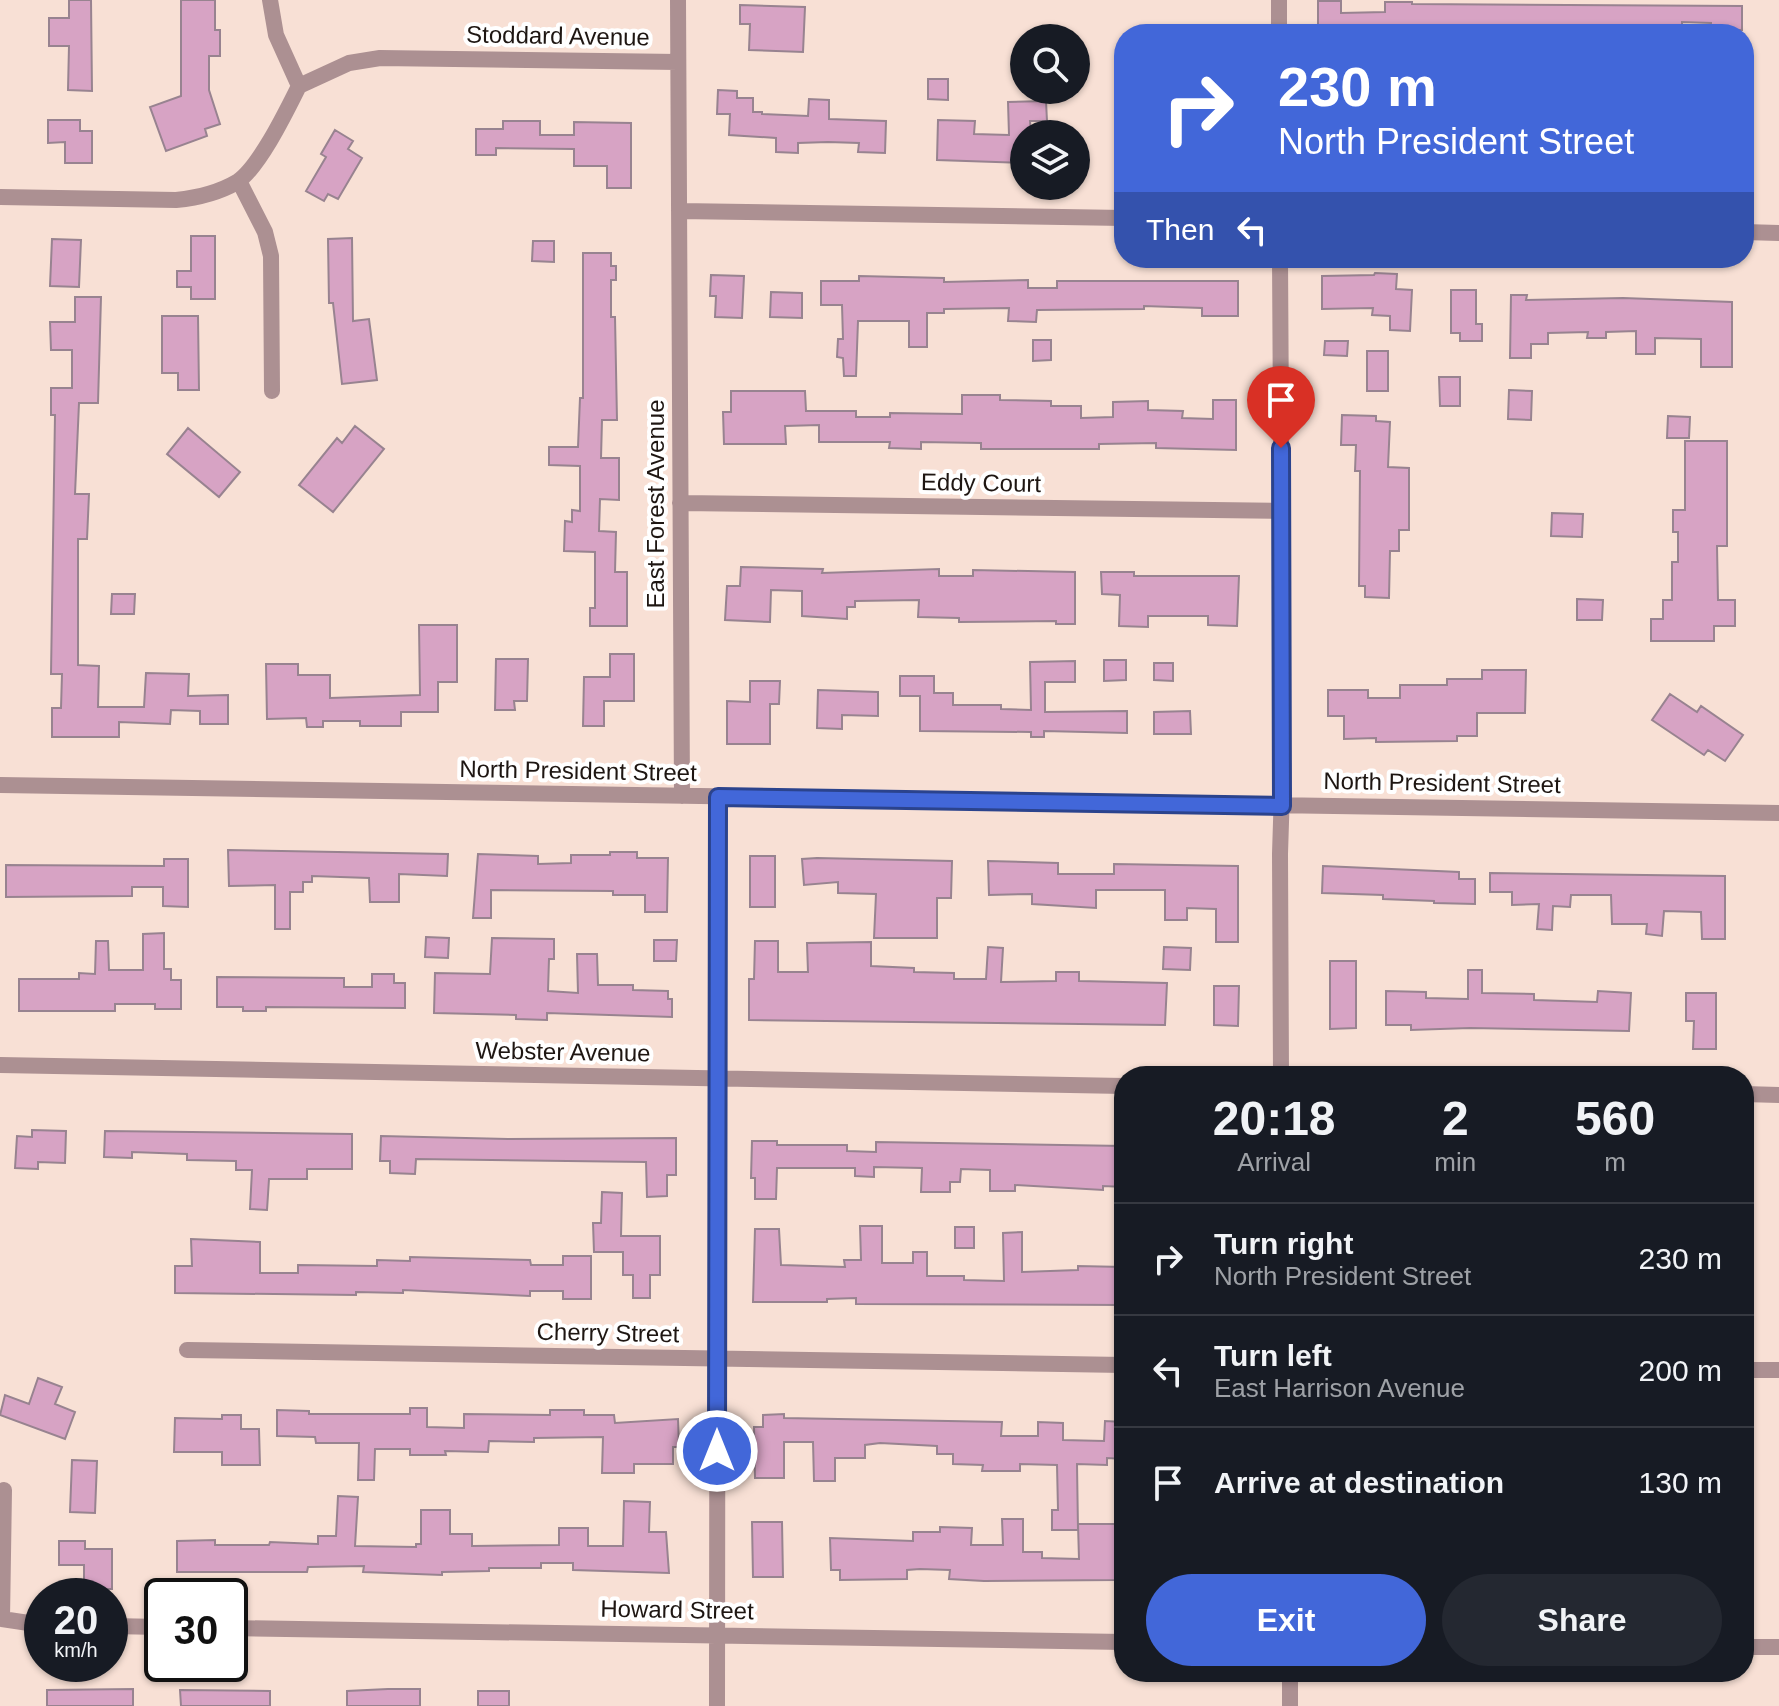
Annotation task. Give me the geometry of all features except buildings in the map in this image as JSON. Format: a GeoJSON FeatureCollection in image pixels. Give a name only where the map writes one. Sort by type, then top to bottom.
{"type":"FeatureCollection","features":[{"type":"Feature","properties":{"kind":"street"},"geometry":{"type":"LineString","coordinates":[[0,197],[176,200],[205,195],[239,181],[272,139],[299,86],[276,35],[270,0]]}},
{"type":"Feature","properties":{"kind":"street"},"geometry":{"type":"LineString","coordinates":[[678,0],[678,62]]}},
{"type":"Feature","properties":{"kind":"street"},"geometry":{"type":"LineString","coordinates":[[1279,0],[1279,24]]}},
{"type":"Feature","properties":{"kind":"street","name":"Stoddard Avenue"},"geometry":{"type":"LineString","coordinates":[[299,86],[349,63],[380,58],[678,62],[679,211]]}},
{"type":"Feature","properties":{"kind":"street"},"geometry":{"type":"LineString","coordinates":[[239,181],[265,232],[271,256],[272,391]]}},
{"type":"Feature","properties":{"kind":"street"},"geometry":{"type":"LineString","coordinates":[[679,211],[1114,218]]}},
{"type":"Feature","properties":{"kind":"street","name":"East Forest Avenue"},"geometry":{"type":"LineString","coordinates":[[679,211],[682,796]]}},
{"type":"Feature","properties":{"kind":"street"},"geometry":{"type":"LineString","coordinates":[[1754,232],[1779,233]]}},
{"type":"Feature","properties":{"kind":"street"},"geometry":{"type":"LineString","coordinates":[[1280,268],[1281,1066]]}},
{"type":"Feature","properties":{"kind":"street","name":"Eddy Court"},"geometry":{"type":"LineString","coordinates":[[680,503],[1282,511]]}},
{"type":"Feature","properties":{"kind":"street","name":"North President Street"},"geometry":{"type":"LineString","coordinates":[[0,785],[1779,813]]}},
{"type":"Feature","properties":{"kind":"street"},"geometry":{"type":"LineString","coordinates":[[717,1706],[718,797]]}},
{"type":"Feature","properties":{"kind":"street","name":"Webster Avenue"},"geometry":{"type":"LineString","coordinates":[[0,1065],[1114,1086]]}},
{"type":"Feature","properties":{"kind":"street"},"geometry":{"type":"LineString","coordinates":[[1754,1094],[1779,1095]]}},
{"type":"Feature","properties":{"kind":"street","name":"Cherry Street"},"geometry":{"type":"LineString","coordinates":[[187,1350],[1114,1365]]}},
{"type":"Feature","properties":{"kind":"street"},"geometry":{"type":"LineString","coordinates":[[1754,1370],[1779,1370]]}},
{"type":"Feature","properties":{"kind":"street"},"geometry":{"type":"LineString","coordinates":[[4,1490],[2,1619],[24,1622]]}},
{"type":"Feature","properties":{"kind":"street","name":"Howard Street"},"geometry":{"type":"LineString","coordinates":[[248,1628],[1114,1642]]}},
{"type":"Feature","properties":{"kind":"street"},"geometry":{"type":"LineString","coordinates":[[1754,1647],[1779,1647]]}},
{"type":"Feature","properties":{"kind":"street"},"geometry":{"type":"LineString","coordinates":[[1290,1682],[1290,1706]]}},
{"type":"Feature","properties":{"kind":"route"},"geometry":{"type":"LineString","coordinates":[[717,1451],[718,797],[1282,806],[1281,448]]}}]}
